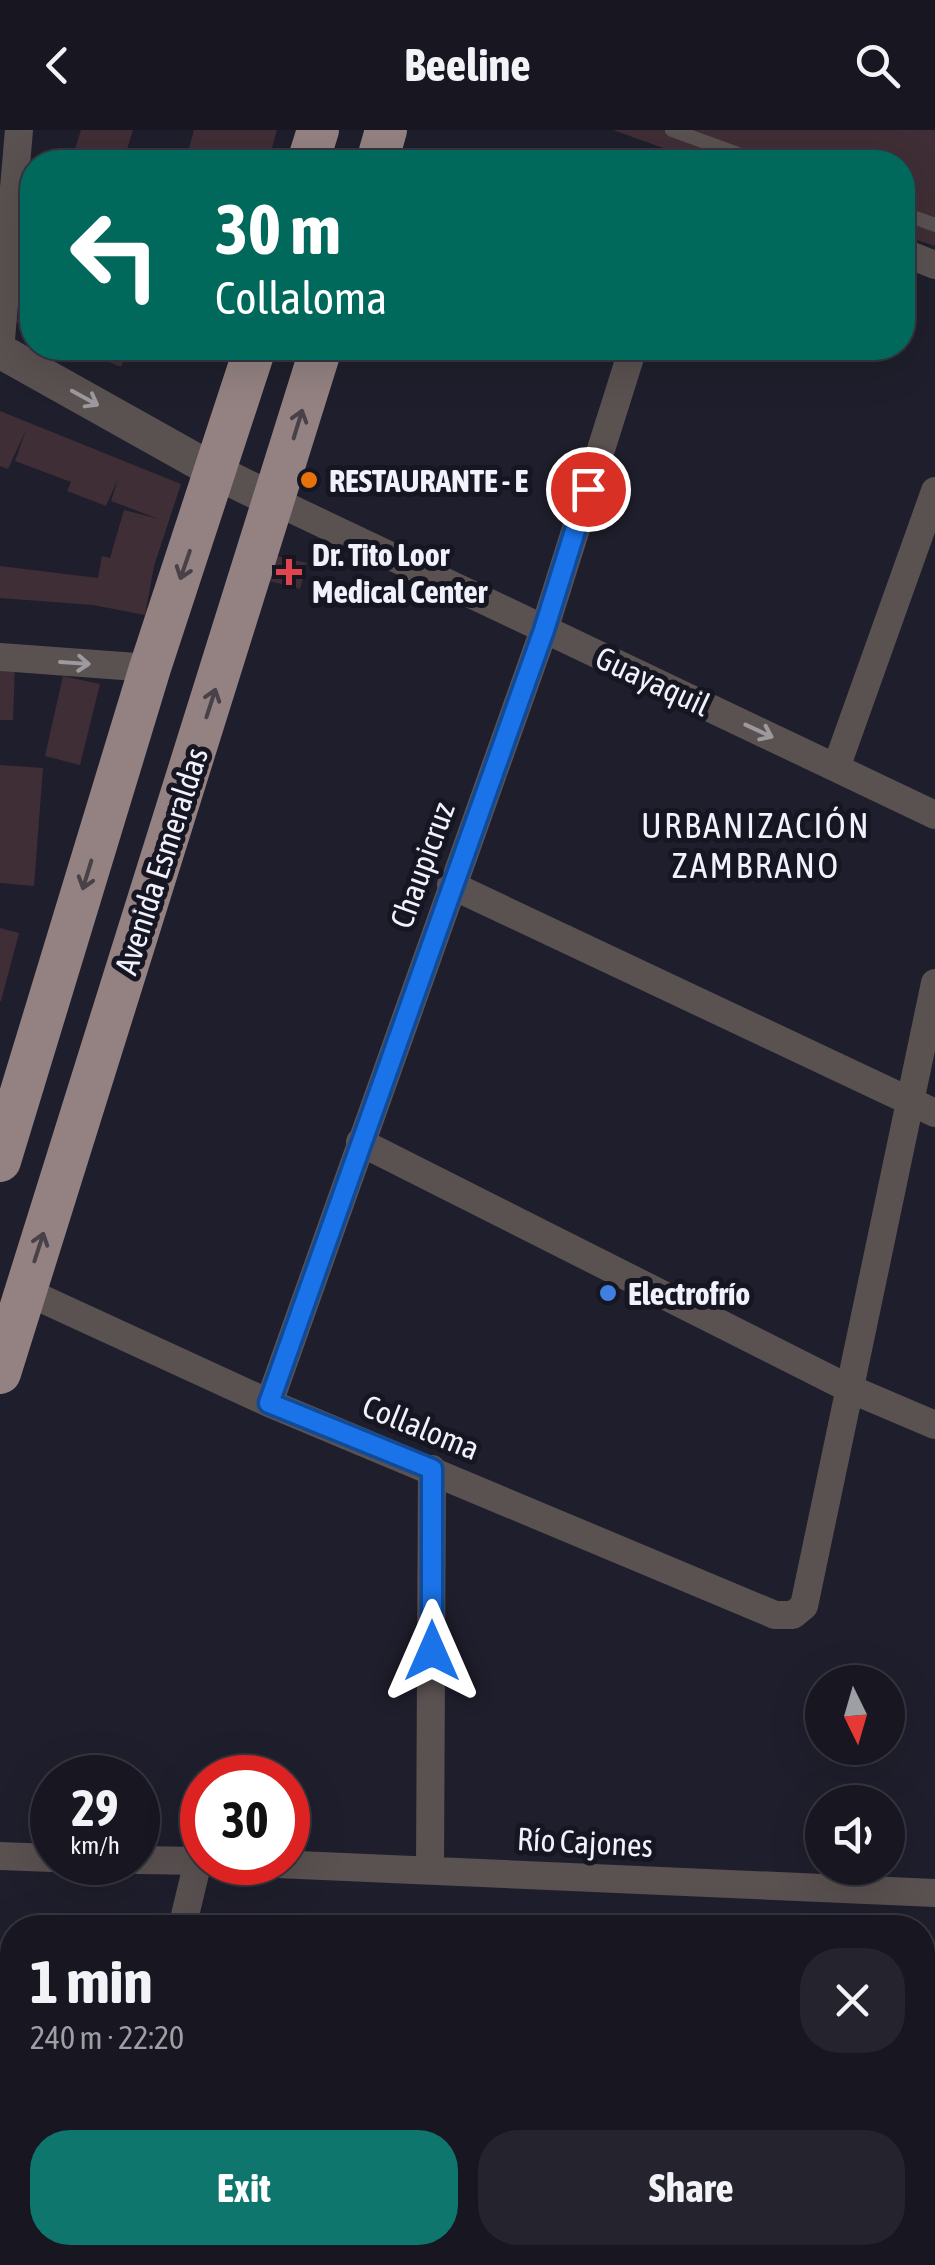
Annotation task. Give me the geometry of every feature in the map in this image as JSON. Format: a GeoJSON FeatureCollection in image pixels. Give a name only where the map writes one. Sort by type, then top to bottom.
{"type":"FeatureCollection","features":[{"type":"Feature","properties":{"kind":"main road","name":"Avenida Esmeraldas"},"geometry":{"type":"LineString","coordinates":[[0,1161],[150,668],[251,360]]}},
{"type":"Feature","properties":{"kind":"main road","name":"Avenida Esmeraldas"},"geometry":{"type":"LineString","coordinates":[[0,1373],[317,360]]}},
{"type":"Feature","properties":{"kind":"street"},"geometry":{"type":"LineString","coordinates":[[0,351],[19,130]]}},
{"type":"Feature","properties":{"kind":"street","name":"Guayaquil"},"geometry":{"type":"LineString","coordinates":[[0,351],[216,472],[935,814]]}},
{"type":"Feature","properties":{"kind":"street","name":"Chaupicruz"},"geometry":{"type":"LineString","coordinates":[[269,1403],[544,630],[629,360]]}},
{"type":"Feature","properties":{"kind":"street"},"geometry":{"type":"LineString","coordinates":[[836,768],[933,502]]}},
{"type":"Feature","properties":{"kind":"street"},"geometry":{"type":"LineString","coordinates":[[0,657],[150,668]]}},
{"type":"Feature","properties":{"kind":"street"},"geometry":{"type":"LineString","coordinates":[[451,886],[922,1107]]}},
{"type":"Feature","properties":{"kind":"street"},"geometry":{"type":"LineString","coordinates":[[848,1388],[922,1107],[935,983]]}},
{"type":"Feature","properties":{"kind":"street"},"geometry":{"type":"LineString","coordinates":[[360,1142],[848,1388],[935,1425]]}},
{"type":"Feature","properties":{"kind":"street","name":"Collaloma"},"geometry":{"type":"LineString","coordinates":[[25,1291],[269,1403],[775,1614],[793,1615],[804,1606],[848,1388]]}},
{"type":"Feature","properties":{"kind":"street"},"geometry":{"type":"LineString","coordinates":[[430,1870],[432,1469]]}},
{"type":"Feature","properties":{"kind":"street"},"geometry":{"type":"LineString","coordinates":[[0,1856],[30,1857]]}},
{"type":"Feature","properties":{"kind":"street","name":"Río Cajones"},"geometry":{"type":"LineString","coordinates":[[310,1865],[935,1893]]}},
{"type":"Feature","properties":{"kind":"street"},"geometry":{"type":"LineString","coordinates":[[185,1915],[194,1885]]}},
{"type":"Feature","properties":{"kind":"lane"},"geometry":{"type":"LineString","coordinates":[[672,130],[727,150]]}},
{"type":"Feature","properties":{"kind":"building"},"geometry":{"type":"Polygon","coordinates":[[[81,130],[133,130],[127,150],[75,150],[81,130]]]}},
{"type":"Feature","properties":{"kind":"building"},"geometry":{"type":"Polygon","coordinates":[[[194,130],[277,130],[271,150],[188,150],[194,130]]]}},
{"type":"Feature","properties":{"kind":"building"},"geometry":{"type":"Polygon","coordinates":[[[613,130],[935,130],[935,246],[915,239],[915,150],[669,150],[613,130]]]}},
{"type":"Feature","properties":{"kind":"building"},"geometry":{"type":"Polygon","coordinates":[[[104,360],[124,360],[121,367],[104,360]]]}},
{"type":"Feature","properties":{"kind":"building"},"geometry":{"type":"Polygon","coordinates":[[[0,411],[181,484],[154,566],[145,615],[93,605],[0,598],[0,566],[98,578],[102,556],[110,558],[124,510],[159,519],[111,501],[118,479],[106,506],[67,491],[71,482],[15,461],[26,430],[8,469],[0,466],[0,411]]]}},
{"type":"Feature","properties":{"kind":"building","name":"Dr. Tito Loor Medical Center"},"geometry":{"type":"Polygon","coordinates":[[[277,556],[307,563],[300,589],[270,581],[277,556]]]}},
{"type":"Feature","properties":{"kind":"building"},"geometry":{"type":"Polygon","coordinates":[[[0,663],[15,664],[13,720],[0,720],[0,663]]]}},
{"type":"Feature","properties":{"kind":"building"},"geometry":{"type":"Polygon","coordinates":[[[63,676],[100,684],[80,765],[45,756],[63,676]]]}},
{"type":"Feature","properties":{"kind":"building"},"geometry":{"type":"Polygon","coordinates":[[[0,765],[43,768],[34,886],[0,883],[0,765]]]}},
{"type":"Feature","properties":{"kind":"building"},"geometry":{"type":"Polygon","coordinates":[[[0,928],[19,933],[1,1001],[0,1001],[0,928]]]}},
{"type":"Feature","properties":{"kind":"place","name":"RESTAURANTE - E"},"geometry":{"type":"Point","coordinates":[309,480]}},
{"type":"Feature","properties":{"kind":"place","name":"Dr. Tito Loor Medical Center"},"geometry":{"type":"Point","coordinates":[289,572]}},
{"type":"Feature","properties":{"kind":"place","name":"Electrofrío"},"geometry":{"type":"Point","coordinates":[608,1293]}},
{"type":"Feature","properties":{"kind":"district","name":"URBANIZACIÓN ZAMBRANO"},"geometry":{"type":"Point","coordinates":[756,845]}},
{"type":"Feature","properties":{"kind":"route"},"geometry":{"type":"LineString","coordinates":[[432,1651],[432,1469],[269,1403],[544,630],[588,489]]}}]}
